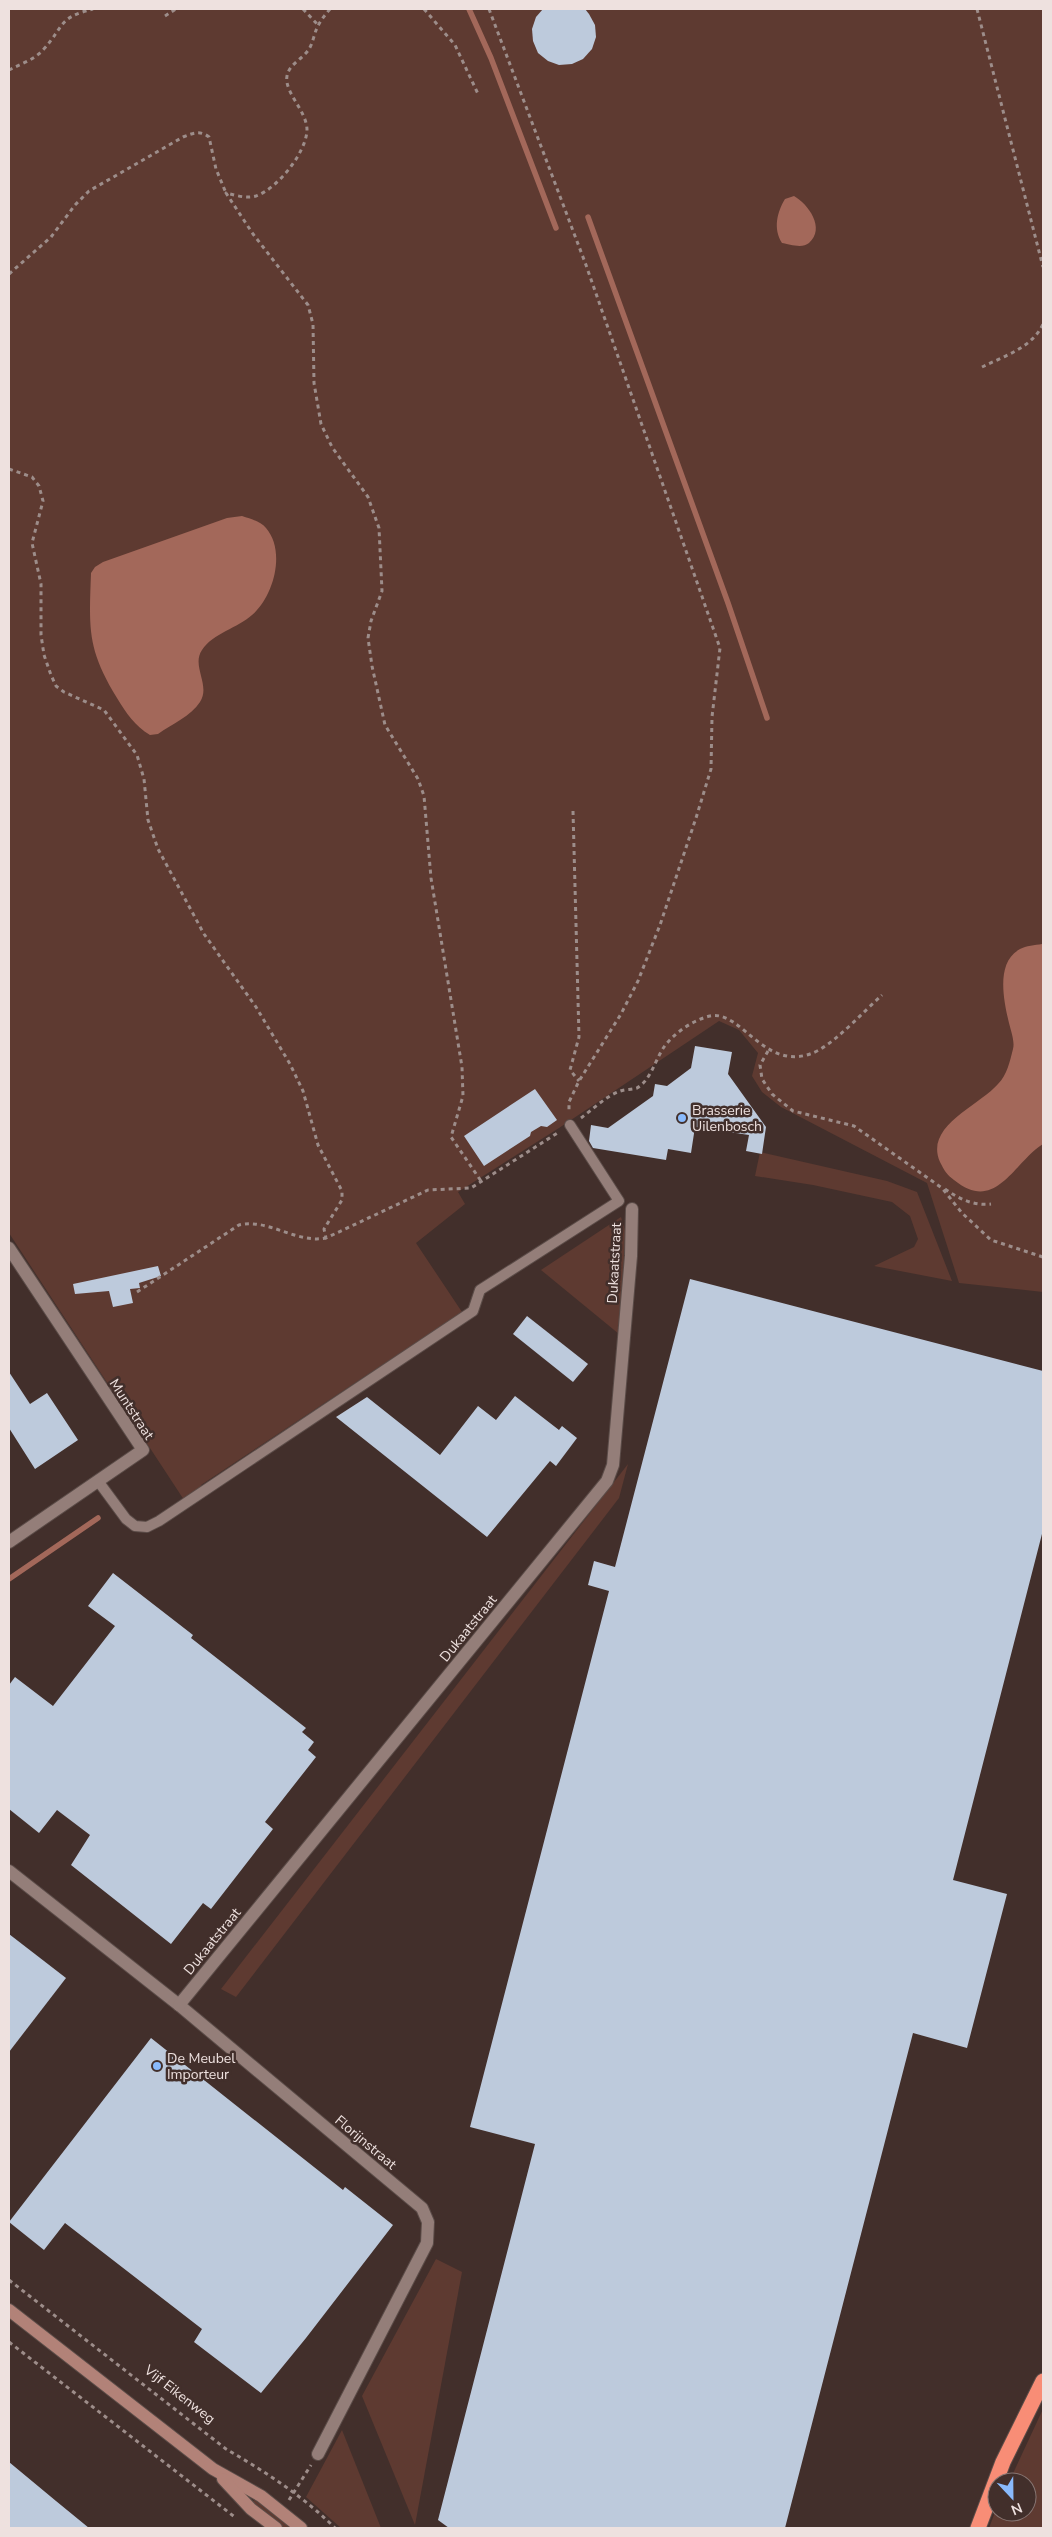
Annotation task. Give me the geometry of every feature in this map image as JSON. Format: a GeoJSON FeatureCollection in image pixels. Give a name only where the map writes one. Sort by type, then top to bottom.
{"type":"FeatureCollection","features":[{"type":"Feature","properties":{"kind":"highway"},"geometry":{"type":"LineString","coordinates":[[978,2528],[1003,2462],[1043,2380]]}},
{"type":"Feature","properties":{"kind":"main road"},"geometry":{"type":"LineString","coordinates":[[9,2310],[213,2468],[261,2496],[301,2528]]}},
{"type":"Feature","properties":{"kind":"main road"},"geometry":{"type":"LineString","coordinates":[[213,2468],[251,2509],[276,2528]]}},
{"type":"Feature","properties":{"kind":"street","name":"Dukaatstraat"},"geometry":{"type":"LineString","coordinates":[[179,2005],[607,1481],[613,1465],[632,1256],[632,1209]]}},
{"type":"Feature","properties":{"kind":"street","name":"Muntstraat"},"geometry":{"type":"LineString","coordinates":[[9,1248],[143,1450],[9,1542]]}},
{"type":"Feature","properties":{"kind":"street","name":"Florijnstraat"},"geometry":{"type":"LineString","coordinates":[[9,1871],[179,2005],[422,2208],[428,2222],[427,2243],[318,2454]]}},
{"type":"Feature","properties":{"kind":"lane"},"geometry":{"type":"LineString","coordinates":[[98,1481],[126,1520],[135,1526],[146,1527],[473,1311],[480,1290],[619,1201],[570,1125]]}},
{"type":"Feature","properties":{"kind":"path"},"geometry":{"type":"LineString","coordinates":[[9,70],[42,51],[67,17],[93,9]]}},
{"type":"Feature","properties":{"kind":"path"},"geometry":{"type":"LineString","coordinates":[[165,16],[176,9]]}},
{"type":"Feature","properties":{"kind":"path"},"geometry":{"type":"LineString","coordinates":[[303,9],[318,25]]}},
{"type":"Feature","properties":{"kind":"path"},"geometry":{"type":"LineString","coordinates":[[226,193],[241,197],[255,196],[273,186],[298,156],[305,143],[307,128],[304,114],[287,83],[287,75],[309,49],[318,25],[330,9]]}},
{"type":"Feature","properties":{"kind":"path"},"geometry":{"type":"LineString","coordinates":[[424,9],[455,45],[479,96]]}},
{"type":"Feature","properties":{"kind":"path"},"geometry":{"type":"LineString","coordinates":[[489,9],[586,266],[720,648],[712,717],[711,769],[696,818],[660,925],[638,981],[621,1014],[579,1081],[569,1102],[570,1125]]}},
{"type":"Feature","properties":{"kind":"path"},"geometry":{"type":"LineString","coordinates":[[977,9],[1043,267]]}},
{"type":"Feature","properties":{"kind":"path"},"geometry":{"type":"LineString","coordinates":[[9,274],[51,237],[75,205],[89,191],[189,134],[204,132],[209,137],[216,169],[226,193],[253,234],[308,305],[313,324],[314,383],[321,424],[332,447],[368,497],[379,528],[382,591],[371,621],[368,638],[372,666],[385,725],[413,771],[424,796],[431,878],[462,1067],[463,1096],[451,1137],[481,1182]]}},
{"type":"Feature","properties":{"kind":"path"},"geometry":{"type":"LineString","coordinates":[[982,367],[1029,343],[1039,332],[1043,324]]}},
{"type":"Feature","properties":{"kind":"path"},"geometry":{"type":"LineString","coordinates":[[9,469],[32,477],[41,493],[42,510],[32,543],[41,584],[41,635],[44,655],[51,675],[56,686],[64,692],[104,710],[137,756],[144,779],[148,820],[158,849],[204,934],[256,1007],[290,1064],[303,1091],[322,1156],[338,1180],[342,1191],[342,1200],[324,1229],[326,1238]]}},
{"type":"Feature","properties":{"kind":"path"},"geometry":{"type":"LineString","coordinates":[[573,811],[580,1037],[570,1070],[579,1081]]}},
{"type":"Feature","properties":{"kind":"path"},"geometry":{"type":"LineString","coordinates":[[137,1292],[239,1225],[247,1223],[277,1228],[308,1240],[326,1238],[428,1190],[471,1188],[618,1092],[636,1088],[644,1082],[674,1035],[710,1016],[727,1018],[768,1050],[797,1056],[818,1050],[882,995]]}},
{"type":"Feature","properties":{"kind":"path"},"geometry":{"type":"LineString","coordinates":[[768,1050],[760,1065],[762,1080],[772,1094],[793,1111],[854,1126],[958,1198],[982,1205],[992,1204]]}},
{"type":"Feature","properties":{"kind":"path"},"geometry":{"type":"LineString","coordinates":[[942,1188],[962,1213],[991,1240],[1043,1257]]}},
{"type":"Feature","properties":{"kind":"path","name":"Vijf Eikenweg"},"geometry":{"type":"LineString","coordinates":[[9,2280],[226,2449],[260,2469],[334,2528]]}},
{"type":"Feature","properties":{"kind":"path"},"geometry":{"type":"LineString","coordinates":[[9,2342],[242,2522]]}},
{"type":"Feature","properties":{"kind":"path"},"geometry":{"type":"LineString","coordinates":[[281,2512],[318,2454]]}},
{"type":"Feature","properties":{"kind":"shaded area"},"geometry":{"type":"Polygon","coordinates":[[[9,9],[1043,9],[1043,1292],[959,1283],[927,1183],[781,1107],[762,1092],[752,1076],[758,1053],[739,1030],[719,1021],[559,1128],[458,1192],[465,1204],[416,1243],[462,1312],[201,1485],[206,1495],[188,1506],[9,1233],[9,9]]]}},
{"type":"Feature","properties":{"kind":"shaded area"},"geometry":{"type":"Polygon","coordinates":[[[794,196],[809,210],[815,224],[814,237],[803,246],[782,243],[779,238],[778,215],[785,199],[794,196]]]}},
{"type":"Feature","properties":{"kind":"shaded area"},"geometry":{"type":"Polygon","coordinates":[[[242,516],[261,524],[272,538],[275,549],[275,573],[266,597],[260,607],[246,620],[212,639],[202,650],[199,656],[199,669],[203,682],[203,696],[196,707],[186,716],[158,734],[150,735],[140,728],[127,714],[100,666],[95,652],[90,624],[91,573],[95,567],[103,562],[227,518],[242,516]]]}},
{"type":"Feature","properties":{"kind":"shaded area"},"geometry":{"type":"Polygon","coordinates":[[[1042,944],[1043,1144],[993,1189],[981,1191],[969,1189],[952,1178],[940,1162],[937,1149],[940,1138],[946,1127],[989,1092],[1004,1076],[1014,1043],[1004,994],[1004,973],[1012,955],[1028,946],[1042,944]]]}},
{"type":"Feature","properties":{"kind":"shaded area"},"geometry":{"type":"Polygon","coordinates":[[[760,1152],[887,1181],[917,1192],[952,1281],[874,1266],[914,1247],[918,1239],[910,1216],[892,1202],[813,1185],[755,1176],[760,1152]]]}},
{"type":"Feature","properties":{"kind":"shaded area"},"geometry":{"type":"Polygon","coordinates":[[[621,1217],[626,1234],[619,1334],[541,1270],[621,1217]]]}},
{"type":"Feature","properties":{"kind":"shaded area"},"geometry":{"type":"Polygon","coordinates":[[[628,1464],[619,1498],[236,1997],[221,1989],[628,1464]]]}},
{"type":"Feature","properties":{"kind":"shaded area"},"geometry":{"type":"Polygon","coordinates":[[[436,2259],[462,2272],[415,2525],[362,2396],[436,2259]]]}},
{"type":"Feature","properties":{"kind":"shaded area"},"geometry":{"type":"Polygon","coordinates":[[[1043,2409],[1043,2528],[989,2528],[991,2522],[1037,2522],[1037,2472],[1014,2472],[1043,2409]]]}},
{"type":"Feature","properties":{"kind":"shaded area"},"geometry":{"type":"Polygon","coordinates":[[[342,2430],[381,2528],[341,2528],[306,2497],[342,2430]]]}},
{"type":"Feature","properties":{"kind":"shaded area"},"geometry":{"type":"Polygon","coordinates":[[[258,2499],[294,2528],[282,2528],[254,2505],[253,2501],[258,2499]]]}},
{"type":"Feature","properties":{"kind":"building"},"geometry":{"type":"Polygon","coordinates":[[[543,9],[585,9],[589,14],[595,25],[596,37],[592,49],[583,59],[572,64],[559,65],[548,61],[538,53],[533,41],[532,29],[536,17],[543,9]]]}},
{"type":"Feature","properties":{"kind":"building"},"geometry":{"type":"Polygon","coordinates":[[[695,1046],[732,1052],[728,1074],[766,1127],[762,1154],[746,1151],[749,1135],[695,1127],[691,1153],[668,1149],[666,1160],[593,1148],[589,1141],[591,1125],[608,1128],[653,1096],[655,1084],[667,1086],[691,1068],[695,1046]]]}},
{"type":"Feature","properties":{"kind":"building"},"geometry":{"type":"Polygon","coordinates":[[[535,1089],[557,1120],[547,1127],[541,1126],[531,1132],[530,1136],[484,1166],[464,1136],[535,1089]]]}},
{"type":"Feature","properties":{"kind":"building"},"geometry":{"type":"Polygon","coordinates":[[[158,1266],[161,1276],[139,1283],[140,1288],[130,1289],[133,1303],[113,1307],[109,1291],[75,1294],[73,1284],[158,1266]]]}},
{"type":"Feature","properties":{"kind":"building"},"geometry":{"type":"Polygon","coordinates":[[[690,1279],[1043,1371],[1043,1530],[953,1880],[1007,1894],[967,2048],[913,2033],[785,2528],[449,2528],[438,2520],[535,2144],[470,2127],[609,1591],[588,1585],[594,1561],[615,1567],[690,1279]]]}},
{"type":"Feature","properties":{"kind":"building"},"geometry":{"type":"Polygon","coordinates":[[[527,1316],[588,1364],[573,1382],[513,1334],[527,1316]]]}},
{"type":"Feature","properties":{"kind":"building"},"geometry":{"type":"Polygon","coordinates":[[[9,1372],[30,1404],[47,1393],[78,1440],[35,1469],[9,1428],[9,1372]]]}},
{"type":"Feature","properties":{"kind":"building"},"geometry":{"type":"Polygon","coordinates":[[[515,1396],[559,1430],[562,1426],[577,1438],[556,1466],[550,1461],[487,1537],[336,1417],[367,1397],[440,1455],[478,1406],[496,1420],[515,1396]]]}},
{"type":"Feature","properties":{"kind":"building"},"geometry":{"type":"Polygon","coordinates":[[[113,1573],[193,1635],[191,1638],[306,1728],[302,1732],[314,1742],[308,1750],[316,1757],[265,1822],[273,1829],[211,1909],[203,1903],[171,1944],[71,1865],[90,1835],[57,1810],[39,1833],[9,1809],[9,1685],[15,1677],[53,1706],[115,1626],[88,1606],[113,1573]]]}},
{"type":"Feature","properties":{"kind":"building"},"geometry":{"type":"Polygon","coordinates":[[[9,1934],[66,1978],[9,2052],[9,1934]]]}},
{"type":"Feature","properties":{"kind":"building"},"geometry":{"type":"Polygon","coordinates":[[[151,2038],[343,2190],[345,2187],[393,2225],[261,2393],[194,2342],[202,2329],[65,2223],[44,2250],[9,2222],[151,2038]]]}},
{"type":"Feature","properties":{"kind":"building"},"geometry":{"type":"Polygon","coordinates":[[[9,2462],[56,2501],[89,2528],[9,2528],[9,2462]]]}},
{"type":"Feature","properties":{"kind":"waterway"},"geometry":{"type":"LineString","coordinates":[[469,9],[491,58],[556,228]]}},
{"type":"Feature","properties":{"kind":"waterway"},"geometry":{"type":"LineString","coordinates":[[588,217],[728,603],[767,718]]}},
{"type":"Feature","properties":{"kind":"waterway"},"geometry":{"type":"LineString","coordinates":[[9,1579],[98,1518]]}},
{"type":"Feature","properties":{"kind":"place","name":"Brasserie Uilenbosch"},"geometry":{"type":"Point","coordinates":[682,1118]}},
{"type":"Feature","properties":{"kind":"place","name":"De Meubel Importeur"},"geometry":{"type":"Point","coordinates":[157,2066]}}]}
